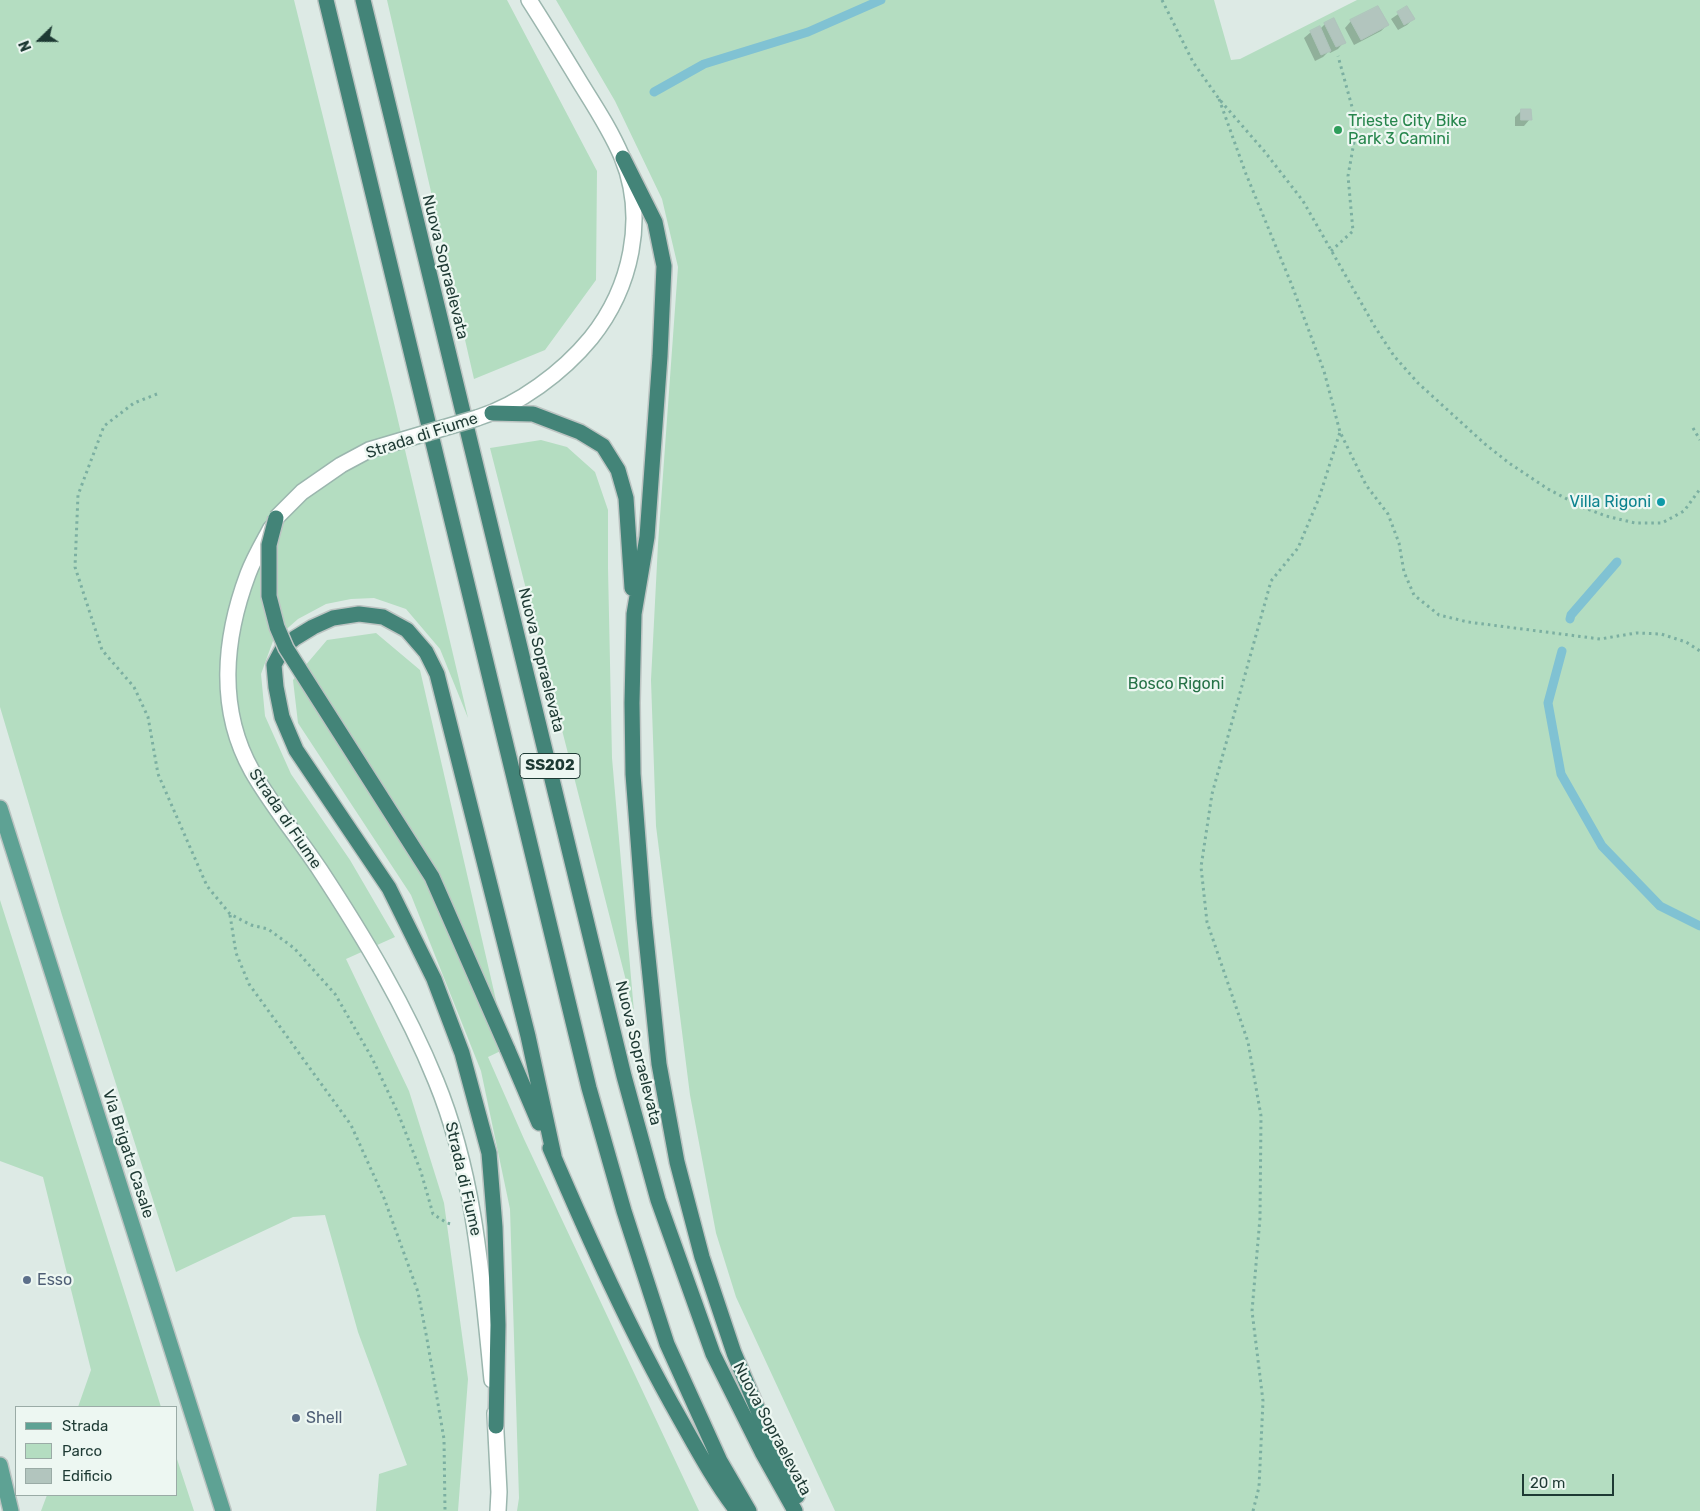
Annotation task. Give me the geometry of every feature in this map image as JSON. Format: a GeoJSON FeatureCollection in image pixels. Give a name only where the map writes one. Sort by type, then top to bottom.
{"type":"FeatureCollection","features":[{"type":"Feature","properties":{"kind":"highway","name":"SS202"},"geometry":{"type":"LineString","coordinates":[[326,0],[589,1088],[624,1211],[667,1344],[720,1461],[749,1511]]}},
{"type":"Feature","properties":{"kind":"highway","name":"Nuova Sopraelevata"},"geometry":{"type":"LineString","coordinates":[[363,0],[624,1076],[658,1200],[713,1354],[762,1452],[795,1511]]}},
{"type":"Feature","properties":{"kind":"highway"},"geometry":{"type":"LineString","coordinates":[[623,158],[656,222],[664,266],[660,356],[647,537],[634,614]]}},
{"type":"Feature","properties":{"kind":"highway"},"geometry":{"type":"LineString","coordinates":[[492,413],[533,414],[580,432],[603,446],[618,470],[626,498],[634,614],[632,774],[659,1064],[677,1162],[702,1257],[734,1353],[773,1446],[804,1511]]}},
{"type":"Feature","properties":{"kind":"highway"},"geometry":{"type":"LineString","coordinates":[[276,518],[268,546],[269,596],[276,627],[286,648],[432,877],[587,1232],[653,1371],[718,1487],[737,1511]]}},
{"type":"Feature","properties":{"kind":"highway"},"geometry":{"type":"LineString","coordinates":[[496,1426],[498,1325],[495,1226],[489,1154],[462,1053],[434,979],[389,888],[296,750],[282,718],[274,664],[283,648],[307,631],[333,618],[359,614],[382,617],[407,630],[426,652],[438,674],[525,1027],[554,1156]]}},
{"type":"Feature","properties":{"kind":"main road","name":"Strada di Fiume"},"geometry":{"type":"LineString","coordinates":[[498,1511],[496,1426],[476,1231],[464,1168],[452,1126],[418,1039],[369,949],[319,869],[251,769],[235,729],[228,697],[227,658],[233,621],[248,572],[276,518],[302,492],[341,465],[370,450],[492,413],[532,391],[582,349],[597,330],[617,297],[633,246],[634,217],[632,189],[623,158],[610,131],[530,0]]}},
{"type":"Feature","properties":{"kind":"main road","name":"Via Brigata Casale"},"geometry":{"type":"LineString","coordinates":[[0,808],[223,1511]]}},
{"type":"Feature","properties":{"kind":"main road"},"geometry":{"type":"LineString","coordinates":[[0,1465],[11,1511]]}},
{"type":"Feature","properties":{"kind":"path"},"geometry":{"type":"LineString","coordinates":[[1162,0],[1193,62],[1219,99],[1303,201],[1394,356],[1418,383],[1484,444],[1509,463],[1582,507],[1606,516],[1635,523],[1662,523],[1684,511],[1700,489]]}},
{"type":"Feature","properties":{"kind":"path"},"geometry":{"type":"LineString","coordinates":[[1331,251],[1353,231],[1348,176],[1356,125],[1338,56]]}},
{"type":"Feature","properties":{"kind":"path"},"geometry":{"type":"LineString","coordinates":[[1219,99],[1246,174],[1291,283],[1324,371],[1340,432],[1366,485],[1388,514],[1399,543],[1404,572],[1414,596],[1440,615],[1468,622],[1600,638],[1636,633],[1662,634],[1686,642],[1700,651]]}},
{"type":"Feature","properties":{"kind":"path"},"geometry":{"type":"LineString","coordinates":[[157,394],[134,403],[104,426],[78,495],[75,567],[102,650],[134,687],[148,717],[158,774],[207,886],[230,914],[251,926],[268,929],[294,948],[335,994],[372,1058],[398,1113],[422,1172],[433,1214],[446,1223],[476,1231]]}},
{"type":"Feature","properties":{"kind":"path"},"geometry":{"type":"LineString","coordinates":[[1693,428],[1700,440]]}},
{"type":"Feature","properties":{"kind":"path"},"geometry":{"type":"LineString","coordinates":[[1253,1511],[1259,1487],[1263,1401],[1252,1311],[1260,1218],[1261,1116],[1248,1042],[1207,922],[1201,867],[1212,794],[1271,581],[1298,548],[1319,498],[1340,432]]}},
{"type":"Feature","properties":{"kind":"path"},"geometry":{"type":"LineString","coordinates":[[230,914],[236,953],[250,984],[351,1125],[384,1198],[418,1292],[444,1439],[445,1511]]}},
{"type":"Feature","properties":{"kind":"green space"},"geometry":{"type":"Polygon","coordinates":[[[0,0],[294,0],[393,399],[468,718],[440,649],[406,609],[374,598],[351,599],[326,604],[298,619],[273,641],[261,674],[265,716],[291,774],[350,860],[395,937],[346,959],[409,1091],[444,1203],[468,1379],[458,1511],[376,1511],[379,1474],[407,1465],[358,1332],[325,1215],[293,1217],[176,1272],[62,915],[0,707],[0,0]]]}},
{"type":"Feature","properties":{"kind":"green space"},"geometry":{"type":"Polygon","coordinates":[[[387,0],[507,0],[597,171],[596,280],[545,350],[474,379],[387,0]]]}},
{"type":"Feature","properties":{"kind":"green space","name":"Bosco Rigoni"},"geometry":{"type":"Polygon","coordinates":[[[556,0],[1214,0],[1231,60],[1240,59],[1357,0],[1700,0],[1700,1511],[835,1511],[736,1297],[716,1233],[690,1095],[656,826],[651,680],[658,544],[678,267],[662,199],[615,101],[556,0]]]}},
{"type":"Feature","properties":{"kind":"green space"},"geometry":{"type":"Polygon","coordinates":[[[541,440],[567,447],[595,472],[608,510],[612,758],[634,1012],[490,448],[541,440]]]}},
{"type":"Feature","properties":{"kind":"green space"},"geometry":{"type":"Polygon","coordinates":[[[376,633],[420,670],[507,1048],[488,1057],[524,1139],[699,1511],[517,1511],[519,1498],[510,1209],[481,1071],[411,895],[298,723],[293,680],[327,640],[376,633]]]}},
{"type":"Feature","properties":{"kind":"green space"},"geometry":{"type":"Polygon","coordinates":[[[0,900],[161,1406],[78,1406],[91,1370],[43,1177],[0,1161],[0,900]]]}},
{"type":"Feature","properties":{"kind":"green space"},"geometry":{"type":"Polygon","coordinates":[[[178,1462],[194,1511],[41,1511],[47,1496],[178,1496],[178,1462]]]}},
{"type":"Feature","properties":{"kind":"building"},"geometry":{"type":"Polygon","coordinates":[[[1378,6],[1389,25],[1361,40],[1350,20],[1378,6]]]}},
{"type":"Feature","properties":{"kind":"building"},"geometry":{"type":"Polygon","coordinates":[[[1407,6],[1415,19],[1404,25],[1397,12],[1407,6]]]}},
{"type":"Feature","properties":{"kind":"building"},"geometry":{"type":"Polygon","coordinates":[[[1334,18],[1346,43],[1336,47],[1324,23],[1334,18]]]}},
{"type":"Feature","properties":{"kind":"building"},"geometry":{"type":"Polygon","coordinates":[[[1320,26],[1331,51],[1321,55],[1310,31],[1320,26]]]}},
{"type":"Feature","properties":{"kind":"building"},"geometry":{"type":"Polygon","coordinates":[[[1521,109],[1531,109],[1532,120],[1521,120],[1521,109]]]}},
{"type":"Feature","properties":{"kind":"waterway"},"geometry":{"type":"LineString","coordinates":[[654,92],[704,64],[808,32],[881,0]]}},
{"type":"Feature","properties":{"kind":"waterway"},"geometry":{"type":"LineString","coordinates":[[1570,619],[1571,615],[1617,562]]}},
{"type":"Feature","properties":{"kind":"waterway"},"geometry":{"type":"LineString","coordinates":[[1562,651],[1548,703],[1561,774],[1602,846],[1660,906],[1700,926]]}},
{"type":"Feature","properties":{"kind":"place","name":"Trieste City Bike Park 3 Camini"},"geometry":{"type":"Point","coordinates":[1338,130]}},
{"type":"Feature","properties":{"kind":"place","name":"Villa Rigoni"},"geometry":{"type":"Point","coordinates":[1661,502]}},
{"type":"Feature","properties":{"kind":"place","name":"Esso"},"geometry":{"type":"Point","coordinates":[27,1280]}},
{"type":"Feature","properties":{"kind":"place","name":"Shell"},"geometry":{"type":"Point","coordinates":[296,1418]}}]}
